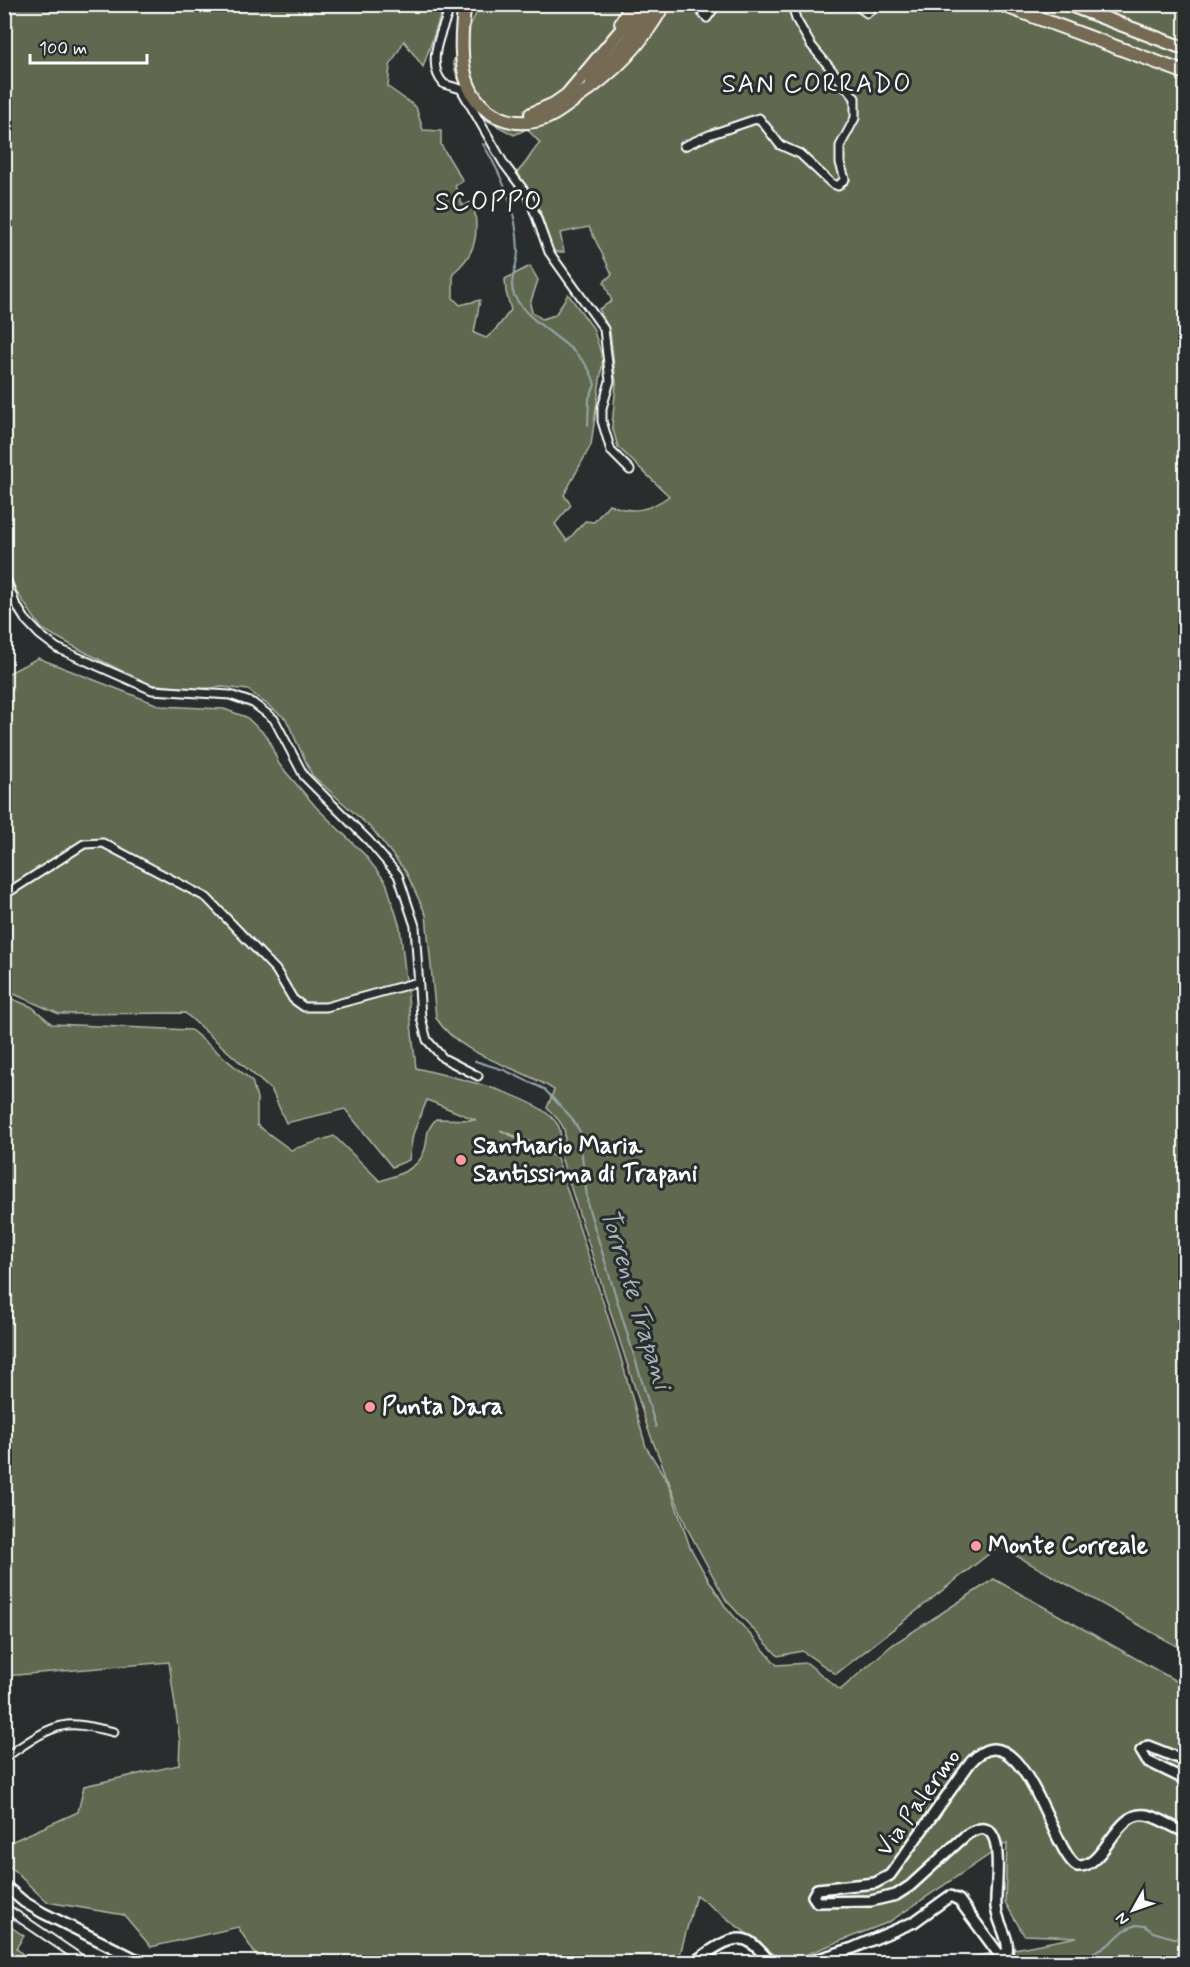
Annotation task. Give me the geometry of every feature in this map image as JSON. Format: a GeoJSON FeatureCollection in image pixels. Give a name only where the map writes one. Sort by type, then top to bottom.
{"type":"FeatureCollection","features":[{"type":"Feature","properties":{"kind":"highway"},"geometry":{"type":"LineString","coordinates":[[465,4],[463,67],[470,91],[483,107],[506,120],[526,122],[551,115],[610,75],[635,46],[664,4]]}},
{"type":"Feature","properties":{"kind":"highway"},"geometry":{"type":"LineString","coordinates":[[473,4],[470,42],[472,73],[483,97],[502,111],[530,114],[554,104],[582,79],[643,4]]}},
{"type":"Feature","properties":{"kind":"highway"},"geometry":{"type":"LineString","coordinates":[[604,52],[632,4]]}},
{"type":"Feature","properties":{"kind":"highway"},"geometry":{"type":"LineString","coordinates":[[579,96],[627,42],[654,4]]}},
{"type":"Feature","properties":{"kind":"highway"},"geometry":{"type":"LineString","coordinates":[[1000,4],[1185,73]]}},
{"type":"Feature","properties":{"kind":"highway"},"geometry":{"type":"LineString","coordinates":[[1067,4],[1185,49]]}},
{"type":"Feature","properties":{"kind":"main road"},"geometry":{"type":"LineString","coordinates":[[1185,1761],[1148,1746],[1141,1751],[1147,1761],[1185,1780]]}},
{"type":"Feature","properties":{"kind":"main road","name":"Via Palermo"},"geometry":{"type":"LineString","coordinates":[[809,1962],[853,1948],[914,1922],[950,1896],[959,1900],[998,1953],[1002,1955],[1007,1952],[1007,1944],[995,1906],[998,1844],[993,1836],[982,1830],[975,1830],[966,1835],[910,1886],[896,1895],[871,1901],[825,1902],[817,1902],[813,1896],[817,1889],[875,1883],[890,1875],[901,1864],[970,1763],[983,1751],[1000,1750],[1015,1761],[1044,1803],[1068,1859],[1077,1866],[1084,1867],[1092,1862],[1116,1833],[1138,1816],[1148,1815],[1185,1832]]}},
{"type":"Feature","properties":{"kind":"main road"},"geometry":{"type":"LineString","coordinates":[[4,1885],[24,1902],[142,1962]]}},
{"type":"Feature","properties":{"kind":"main road"},"geometry":{"type":"LineString","coordinates":[[694,1962],[719,1946],[743,1939],[753,1944],[771,1962]]}},
{"type":"Feature","properties":{"kind":"street"},"geometry":{"type":"LineString","coordinates":[[452,4],[438,45],[436,72],[444,84],[461,89],[504,164],[529,197],[549,252],[604,329],[610,381],[602,408],[602,420],[611,450],[630,470]]}},
{"type":"Feature","properties":{"kind":"street"},"geometry":{"type":"LineString","coordinates":[[704,4],[702,13],[707,18],[717,4]]}},
{"type":"Feature","properties":{"kind":"street"},"geometry":{"type":"LineString","coordinates":[[684,146],[759,118],[780,145],[800,154],[831,183],[838,186],[842,184],[844,179],[840,163],[840,146],[854,121],[855,98],[811,45],[796,19],[792,4]]}},
{"type":"Feature","properties":{"kind":"street"},"geometry":{"type":"LineString","coordinates":[[854,4],[867,13],[871,10],[871,4]]}},
{"type":"Feature","properties":{"kind":"street"},"geometry":{"type":"LineString","coordinates":[[937,4],[950,7],[955,4]]}},
{"type":"Feature","properties":{"kind":"street"},"geometry":{"type":"LineString","coordinates":[[4,574],[15,603],[25,619],[57,648],[152,690],[230,695],[253,703],[274,719],[304,776],[376,848],[398,875],[415,926],[416,982]]}},
{"type":"Feature","properties":{"kind":"street"},"geometry":{"type":"LineString","coordinates":[[4,584],[23,621],[38,638],[56,651],[152,694],[229,699],[251,706],[271,721],[302,778],[368,843],[395,876],[411,927],[421,1018],[427,1040],[443,1058],[478,1076]]}},
{"type":"Feature","properties":{"kind":"street"},"geometry":{"type":"LineString","coordinates":[[4,895],[84,844],[103,843],[207,898],[276,970],[289,994],[304,1007],[326,1007],[416,982]]}},
{"type":"Feature","properties":{"kind":"street"},"geometry":{"type":"LineString","coordinates":[[4,1758],[48,1731],[63,1725],[80,1725],[114,1732]]}},
{"type":"Feature","properties":{"kind":"street"},"geometry":{"type":"LineString","coordinates":[[13,1893],[4,1906],[85,1962]]}},
{"type":"Feature","properties":{"kind":"street"},"geometry":{"type":"LineString","coordinates":[[16,1915],[24,1902]]}},
{"type":"Feature","properties":{"kind":"street"},"geometry":{"type":"LineString","coordinates":[[69,1952],[77,1962]]}},
{"type":"Feature","properties":{"kind":"green space"},"geometry":{"type":"Polygon","coordinates":[[[5,5],[444,5],[423,67],[404,41],[390,66],[388,87],[416,107],[423,130],[441,131],[441,145],[463,181],[455,186],[463,206],[473,201],[476,222],[475,241],[468,258],[453,273],[453,298],[460,305],[480,300],[474,333],[486,338],[511,310],[505,279],[530,266],[538,280],[530,304],[532,312],[542,319],[555,315],[568,294],[593,328],[603,359],[591,445],[564,495],[571,505],[555,524],[567,541],[585,521],[594,522],[609,504],[633,510],[648,508],[669,496],[618,447],[612,426],[616,383],[610,331],[599,309],[612,301],[604,282],[612,274],[589,227],[560,233],[564,252],[553,252],[538,204],[517,172],[540,143],[527,129],[514,135],[484,119],[457,77],[453,62],[480,5],[1185,5],[1185,1651],[999,1546],[836,1674],[802,1651],[778,1656],[726,1600],[687,1528],[648,1429],[561,1157],[565,1141],[564,1130],[559,1120],[547,1108],[554,1090],[460,1043],[436,1018],[426,915],[406,872],[373,830],[312,775],[286,719],[248,690],[223,687],[195,689],[147,684],[42,629],[18,594],[5,565],[5,5]]]}},
{"type":"Feature","properties":{"kind":"green space"},"geometry":{"type":"Polygon","coordinates":[[[38,658],[161,706],[224,709],[246,717],[267,736],[279,764],[317,808],[364,854],[386,882],[400,927],[416,1068],[493,1088],[514,1096],[533,1104],[548,1114],[558,1125],[560,1135],[558,1153],[500,1130],[557,1158],[620,1355],[646,1447],[668,1482],[690,1547],[705,1574],[725,1606],[777,1665],[807,1663],[840,1690],[892,1645],[994,1579],[1185,1686],[1185,1962],[946,1962],[1077,1937],[1024,1935],[1005,1902],[1007,1843],[889,1922],[795,1959],[775,1955],[696,1895],[678,1962],[260,1962],[238,1927],[151,1947],[124,1915],[47,1902],[5,1862],[4,1845],[78,1812],[84,1786],[179,1765],[180,1741],[169,1662],[5,1676],[5,996],[32,1007],[52,1024],[191,1030],[252,1081],[257,1098],[257,1125],[291,1150],[334,1136],[380,1181],[407,1171],[418,1162],[425,1149],[428,1131],[436,1119],[476,1120],[427,1100],[413,1134],[409,1160],[392,1167],[345,1109],[286,1123],[272,1091],[185,1013],[59,1014],[5,990],[5,675],[38,658]]]}},
{"type":"Feature","properties":{"kind":"green space"},"geometry":{"type":"Polygon","coordinates":[[[5,1923],[24,1936],[16,1948],[31,1962],[5,1962],[5,1923]]]}},
{"type":"Feature","properties":{"kind":"waterway"},"geometry":{"type":"LineString","coordinates":[[483,144],[503,182],[515,222],[518,256],[512,290],[522,308],[570,348],[590,371],[595,385],[589,398],[588,425]]}},
{"type":"Feature","properties":{"kind":"waterway","name":"Torrente Trapani"},"geometry":{"type":"LineString","coordinates":[[475,1061],[504,1070],[544,1089],[571,1117],[582,1135],[588,1206],[656,1427]]}},
{"type":"Feature","properties":{"kind":"waterway"},"geometry":{"type":"LineString","coordinates":[[1076,1962],[1108,1945],[1125,1930],[1136,1925],[1145,1926],[1153,1932],[1174,1938],[1186,1938]]}},
{"type":"Feature","properties":{"kind":"waterway"},"geometry":{"type":"LineString","coordinates":[[884,1962],[897,1956],[905,1962]]}},
{"type":"Feature","properties":{"kind":"place","name":"Santuario Maria Santissima di Trapani"},"geometry":{"type":"Point","coordinates":[461,1160]}},
{"type":"Feature","properties":{"kind":"place","name":"Punta Dara"},"geometry":{"type":"Point","coordinates":[370,1407]}},
{"type":"Feature","properties":{"kind":"place","name":"Monte Correale"},"geometry":{"type":"Point","coordinates":[976,1546]}},
{"type":"Feature","properties":{"kind":"district","name":"SAN CORRADO"},"geometry":{"type":"Point","coordinates":[817,85]}},
{"type":"Feature","properties":{"kind":"district","name":"SCOPPO"},"geometry":{"type":"Point","coordinates":[489,203]}}]}
